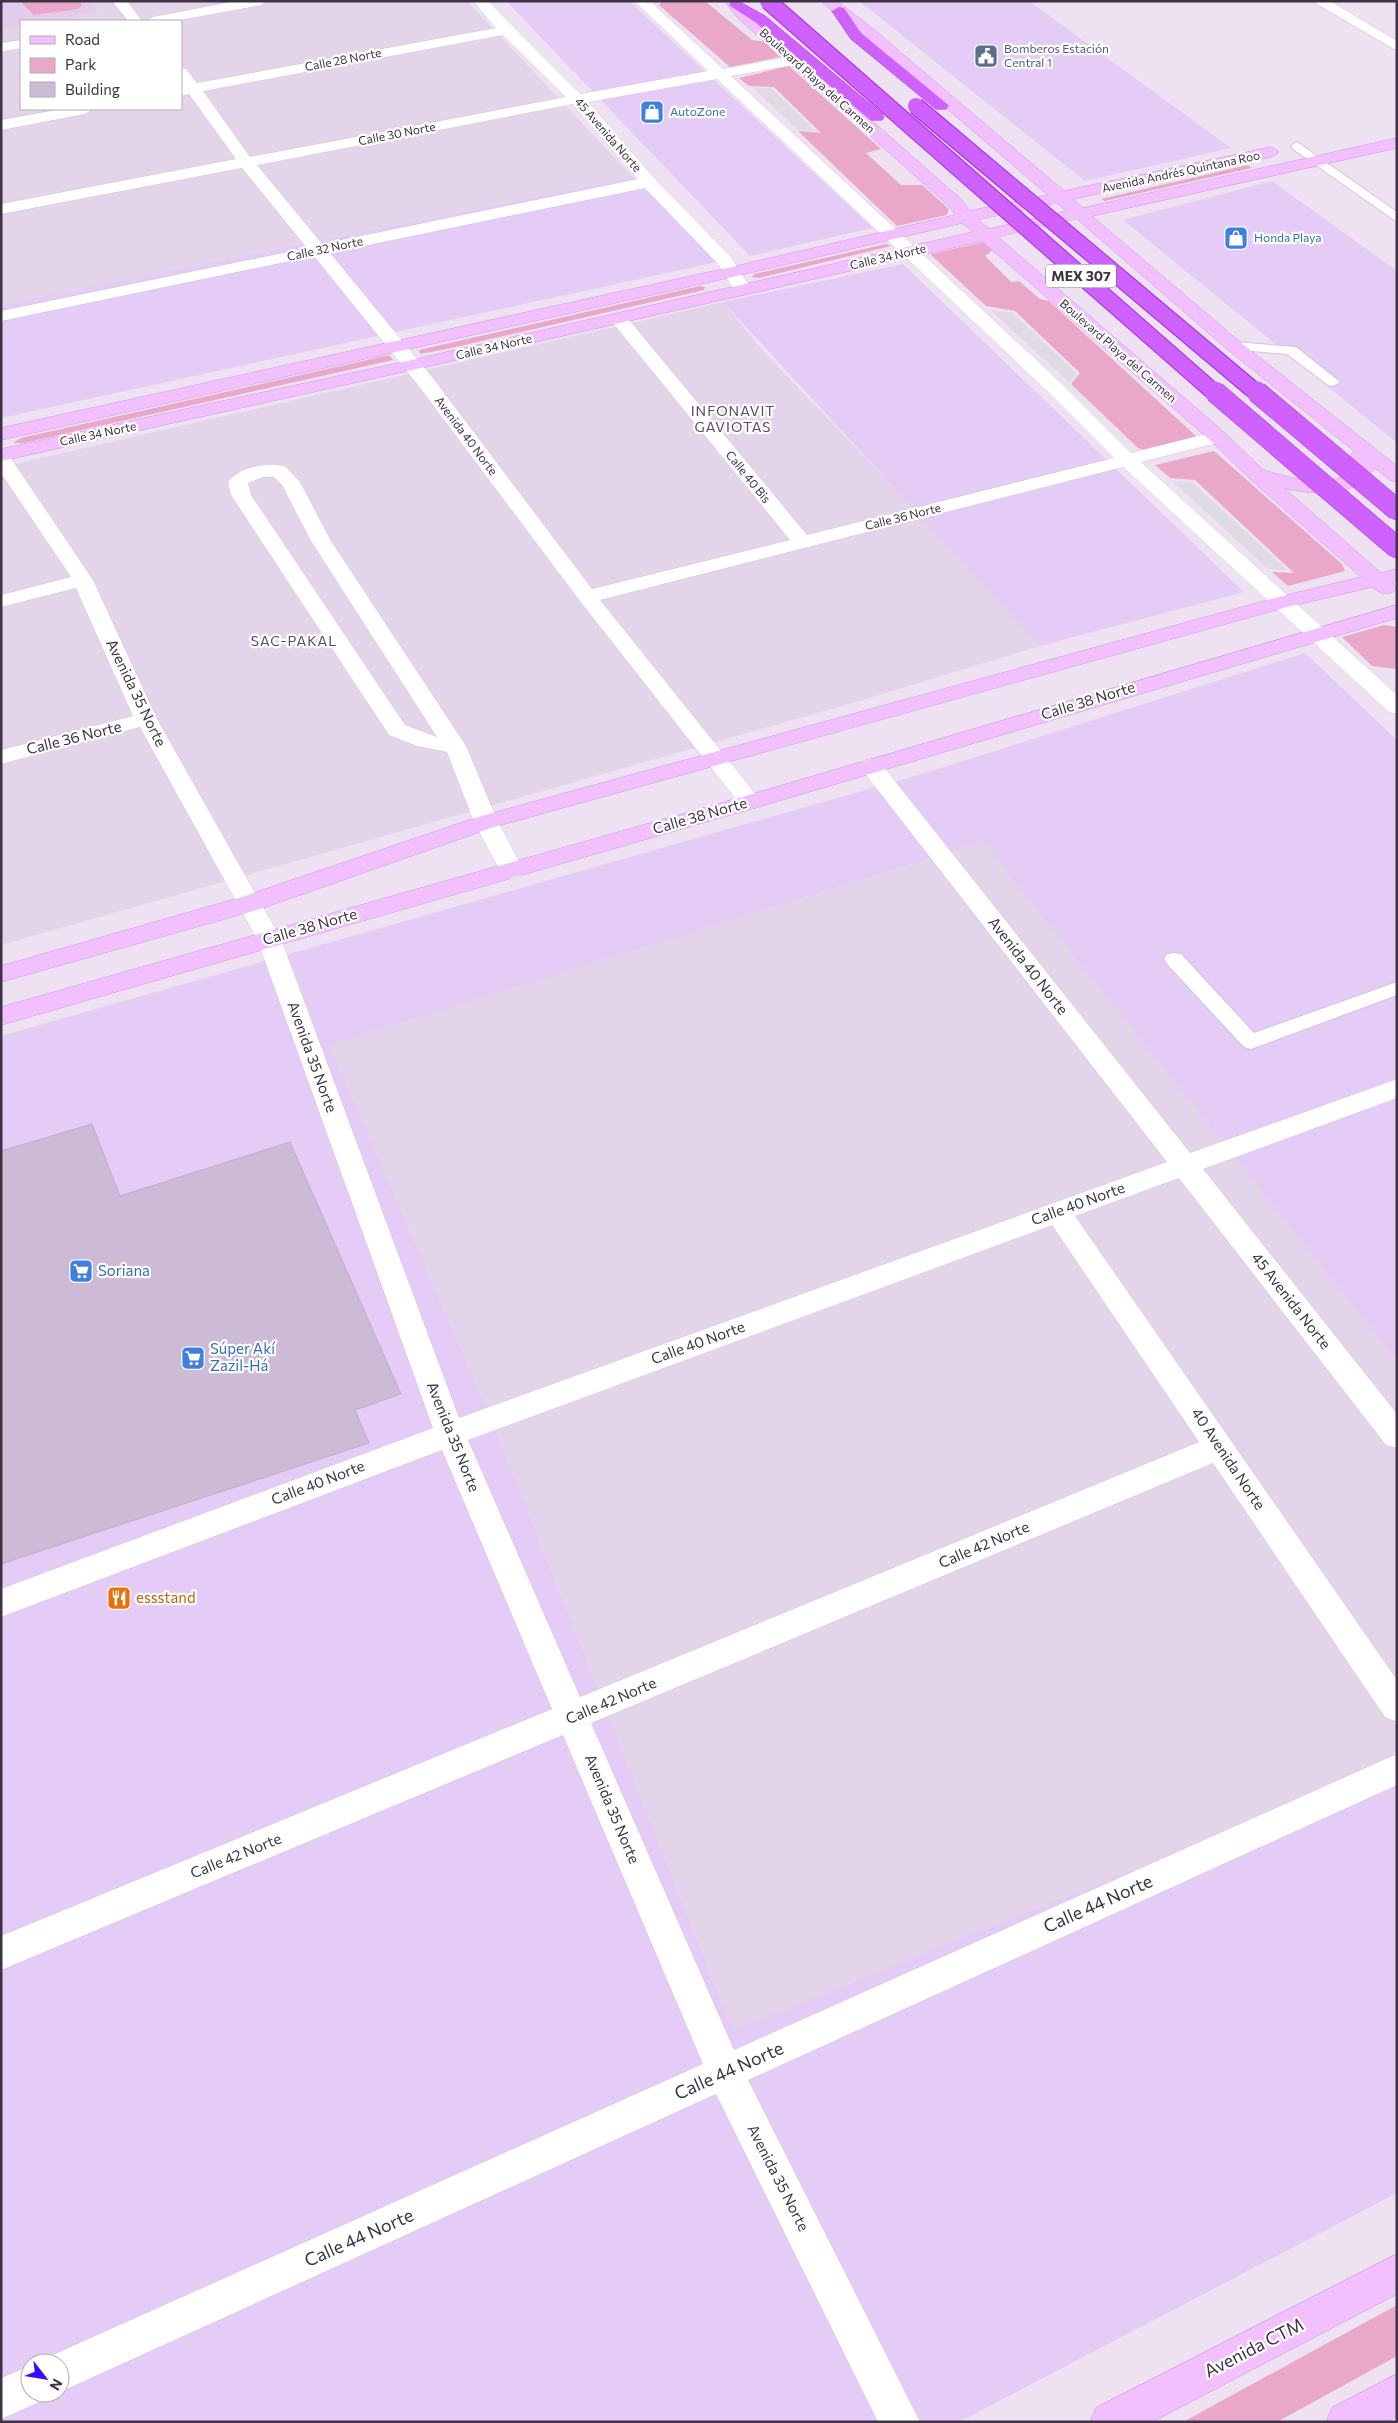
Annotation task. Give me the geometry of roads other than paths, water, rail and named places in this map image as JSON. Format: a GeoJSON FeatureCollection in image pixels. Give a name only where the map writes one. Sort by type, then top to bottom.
{"type":"FeatureCollection","features":[{"type":"Feature","properties":{"kind":"highway","name":"MEX 307"},"geometry":{"type":"LineString","coordinates":[[768,1],[1108,300],[1397,548]]}},
{"type":"Feature","properties":{"kind":"highway"},"geometry":{"type":"LineString","coordinates":[[734,3],[760,19],[936,165],[1060,276],[1108,300]]}},
{"type":"Feature","properties":{"kind":"highway"},"geometry":{"type":"LineString","coordinates":[[834,6],[856,36],[940,106],[1122,264],[1150,301]]}},
{"type":"Feature","properties":{"kind":"highway","name":"MEX 307"},"geometry":{"type":"LineString","coordinates":[[839,40],[1104,266],[1150,301],[1397,510]]}},
{"type":"Feature","properties":{"kind":"main road","name":"Boulevard Playa del Carmen"},"geometry":{"type":"LineString","coordinates":[[734,3],[744,16],[956,204],[965,217],[1218,437],[1256,474],[1387,577],[1397,597]]}},
{"type":"Feature","properties":{"kind":"main road"},"geometry":{"type":"LineString","coordinates":[[834,6],[867,31],[1234,346],[1397,476]]}},
{"type":"Feature","properties":{"kind":"main road","name":"Avenida Andrés Quintana Roo"},"geometry":{"type":"LineString","coordinates":[[965,217],[1062,198],[1322,141]]}},
{"type":"Feature","properties":{"kind":"main road","name":"Avenida Andrés Quintana Roo"},"geometry":{"type":"LineString","coordinates":[[985,235],[1397,143]]}},
{"type":"Feature","properties":{"kind":"main road","name":"Calle 34 Norte"},"geometry":{"type":"LineString","coordinates":[[1,434],[732,272],[965,217]]}},
{"type":"Feature","properties":{"kind":"main road","name":"Calle 34 Norte"},"geometry":{"type":"LineString","coordinates":[[1,456],[619,319],[742,289],[985,235]]}},
{"type":"Feature","properties":{"kind":"main road"},"geometry":{"type":"LineString","coordinates":[[1256,474],[1283,483],[1316,487],[1342,484],[1365,468],[1359,446]]}},
{"type":"Feature","properties":{"kind":"main road"},"geometry":{"type":"LineString","coordinates":[[1,974],[251,903],[486,822],[1282,602],[1387,577]]}},
{"type":"Feature","properties":{"kind":"main road","name":"Calle 38 Norte"},"geometry":{"type":"LineString","coordinates":[[1,1016],[750,802],[1316,633],[1397,611]]}},
{"type":"Feature","properties":{"kind":"main road","name":"Avenida CTM"},"geometry":{"type":"LineString","coordinates":[[1110,2422],[1397,2273]]}},
{"type":"Feature","properties":{"kind":"main road"},"geometry":{"type":"LineString","coordinates":[[1346,2422],[1397,2394]]}},
{"type":"Feature","properties":{"kind":"street"},"geometry":{"type":"LineString","coordinates":[[119,1],[133,20]]}},
{"type":"Feature","properties":{"kind":"street"},"geometry":{"type":"LineString","coordinates":[[157,20],[261,1]]}},
{"type":"Feature","properties":{"kind":"street","name":"45 Avenida Norte"},"geometry":{"type":"LineString","coordinates":[[480,1],[506,30],[577,99],[649,182],[725,261],[742,289]]}},
{"type":"Feature","properties":{"kind":"street"},"geometry":{"type":"LineString","coordinates":[[641,1],[722,74],[1053,386],[1128,461],[1397,706]]}},
{"type":"Feature","properties":{"kind":"street"},"geometry":{"type":"LineString","coordinates":[[1318,1],[1397,47]]}},
{"type":"Feature","properties":{"kind":"street"},"geometry":{"type":"LineString","coordinates":[[1370,32],[1397,27]]}},
{"type":"Feature","properties":{"kind":"street","name":"Calle 28 Norte"},"geometry":{"type":"LineString","coordinates":[[188,90],[506,30]]}},
{"type":"Feature","properties":{"kind":"street"},"geometry":{"type":"LineString","coordinates":[[1,48],[20,44]]}},
{"type":"Feature","properties":{"kind":"street","name":"Calle 30 Norte"},"geometry":{"type":"LineString","coordinates":[[1,209],[577,99],[794,61]]}},
{"type":"Feature","properties":{"kind":"street","name":"Avenida 40 Norte"},"geometry":{"type":"LineString","coordinates":[[182,75],[188,90],[412,365],[587,597],[750,802]]}},
{"type":"Feature","properties":{"kind":"street"},"geometry":{"type":"LineString","coordinates":[[1,125],[80,110]]}},
{"type":"Feature","properties":{"kind":"street","name":"Calle 32 Norte"},"geometry":{"type":"LineString","coordinates":[[1,316],[649,182]]}},
{"type":"Feature","properties":{"kind":"street","name":"Calle 40 Bis"},"geometry":{"type":"LineString","coordinates":[[619,319],[803,542]]}},
{"type":"Feature","properties":{"kind":"street","name":"Calle 36 Norte"},"geometry":{"type":"LineString","coordinates":[[587,597],[1218,437]]}},
{"type":"Feature","properties":{"kind":"street","name":"Avenida 35 Norte"},"geometry":{"type":"LineString","coordinates":[[1,456],[83,580],[146,719],[251,903],[269,939],[450,1434],[725,2073],[900,2422]]}},
{"type":"Feature","properties":{"kind":"street"},"geometry":{"type":"LineString","coordinates":[[455,746],[430,744],[412,738],[397,730],[241,495],[238,482],[244,477],[272,470],[283,472],[321,541],[455,746],[486,822],[512,871]]}},
{"type":"Feature","properties":{"kind":"street"},"geometry":{"type":"LineString","coordinates":[[1,601],[83,580]]}},
{"type":"Feature","properties":{"kind":"street","name":"Calle 36 Norte"},"geometry":{"type":"LineString","coordinates":[[1,756],[146,719]]}},
{"type":"Feature","properties":{"kind":"street","name":"Avenida 40 Norte"},"geometry":{"type":"LineString","coordinates":[[871,766],[1184,1165]]}},
{"type":"Feature","properties":{"kind":"street","name":"Calle 40 Norte"},"geometry":{"type":"LineString","coordinates":[[1,1603],[450,1434],[1397,1088]]}},
{"type":"Feature","properties":{"kind":"street","name":"45 Avenida Norte"},"geometry":{"type":"LineString","coordinates":[[1184,1165],[1397,1436]]}},
{"type":"Feature","properties":{"kind":"street","name":"40 Avenida Norte"},"geometry":{"type":"LineString","coordinates":[[1057,1211],[1397,1707]]}},
{"type":"Feature","properties":{"kind":"street","name":"Calle 42 Norte"},"geometry":{"type":"LineString","coordinates":[[1,1953],[1220,1447]]}},
{"type":"Feature","properties":{"kind":"street","name":"Calle 44 Norte"},"geometry":{"type":"LineString","coordinates":[[70,2368],[1397,1769]]}},
{"type":"Feature","properties":{"kind":"street"},"geometry":{"type":"LineString","coordinates":[[1,2399],[20,2390]]}},
{"type":"Feature","properties":{"kind":"lane"},"geometry":{"type":"LineString","coordinates":[[1297,146],[1397,218]]}},
{"type":"Feature","properties":{"kind":"lane"},"geometry":{"type":"LineString","coordinates":[[1234,346],[1290,350],[1333,382]]}},
{"type":"Feature","properties":{"kind":"lane"},"geometry":{"type":"LineString","coordinates":[[1174,959],[1251,1042],[1397,988]]}},
{"type":"Feature","properties":{"kind":"place","name":"Bomberos Estación Central 1"},"geometry":{"type":"Point","coordinates":[986,56]}},
{"type":"Feature","properties":{"kind":"place","name":"AutoZone"},"geometry":{"type":"Point","coordinates":[652,112]}},
{"type":"Feature","properties":{"kind":"place","name":"Honda Playa"},"geometry":{"type":"Point","coordinates":[1236,238]}},
{"type":"Feature","properties":{"kind":"place","name":"Soriana"},"geometry":{"type":"Point","coordinates":[81,1271]}},
{"type":"Feature","properties":{"kind":"place","name":"Súper Akí Zazil-Há"},"geometry":{"type":"Point","coordinates":[193,1358]}},
{"type":"Feature","properties":{"kind":"place","name":"essstand"},"geometry":{"type":"Point","coordinates":[119,1598]}},
{"type":"Feature","properties":{"kind":"district","name":"INFONAVIT GAVIOTAS"},"geometry":{"type":"Point","coordinates":[733,420]}},
{"type":"Feature","properties":{"kind":"district","name":"SAC-PAKAL"},"geometry":{"type":"Point","coordinates":[294,641]}}]}
